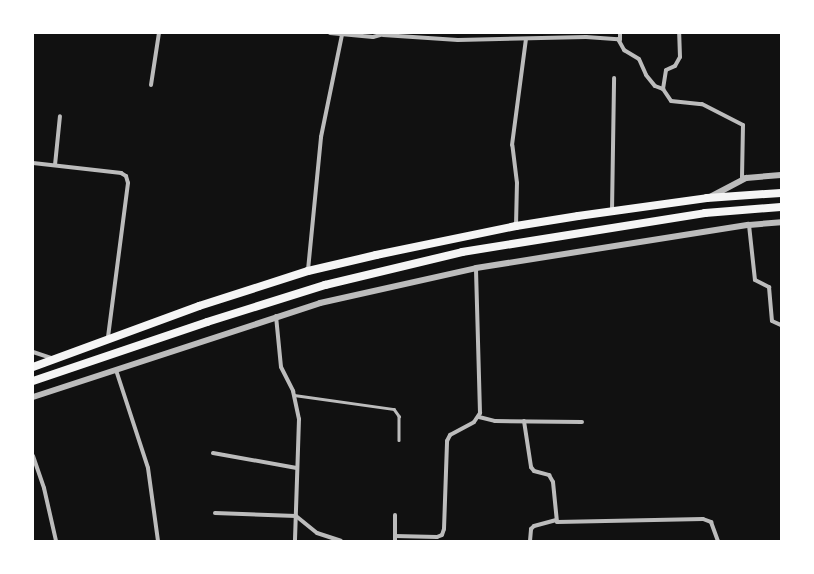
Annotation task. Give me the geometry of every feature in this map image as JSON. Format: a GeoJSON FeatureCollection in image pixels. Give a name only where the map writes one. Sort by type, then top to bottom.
{"type":"FeatureCollection","features":[{"type":"Feature","properties":{"kind":"highway"},"geometry":{"type":"LineString","coordinates":[[33,367],[108,337],[308,271],[516,226],[707,198],[781,193]]}},
{"type":"Feature","properties":{"kind":"highway"},"geometry":{"type":"LineString","coordinates":[[33,381],[207,322],[325,285],[462,252],[698,214],[781,207]]}},
{"type":"Feature","properties":{"kind":"street"},"geometry":{"type":"LineString","coordinates":[[151,85],[159,33]]}},
{"type":"Feature","properties":{"kind":"street"},"geometry":{"type":"LineString","coordinates":[[330,33],[342,35],[384,34],[458,40],[586,37],[620,40]]}},
{"type":"Feature","properties":{"kind":"street"},"geometry":{"type":"LineString","coordinates":[[620,33],[620,40],[624,50],[639,59],[652,83],[663,88],[671,101],[702,104],[743,125],[742,179]]}},
{"type":"Feature","properties":{"kind":"street"},"geometry":{"type":"LineString","coordinates":[[663,88],[666,70],[675,66],[680,57],[679,33]]}},
{"type":"Feature","properties":{"kind":"street"},"geometry":{"type":"LineString","coordinates":[[308,271],[321,137],[342,35]]}},
{"type":"Feature","properties":{"kind":"street"},"geometry":{"type":"LineString","coordinates":[[516,226],[517,183],[512,145],[526,39]]}},
{"type":"Feature","properties":{"kind":"street"},"geometry":{"type":"LineString","coordinates":[[612,211],[614,78]]}},
{"type":"Feature","properties":{"kind":"street"},"geometry":{"type":"LineString","coordinates":[[55,165],[60,116]]}},
{"type":"Feature","properties":{"kind":"street"},"geometry":{"type":"LineString","coordinates":[[33,163],[122,173],[126,176],[128,183],[108,337]]}},
{"type":"Feature","properties":{"kind":"street"},"geometry":{"type":"LineString","coordinates":[[707,198],[742,179],[781,175]]}},
{"type":"Feature","properties":{"kind":"street"},"geometry":{"type":"LineString","coordinates":[[33,397],[276,316],[320,303],[476,268],[749,225],[781,222]]}},
{"type":"Feature","properties":{"kind":"street"},"geometry":{"type":"LineString","coordinates":[[749,225],[755,280],[769,287],[772,321],[781,325]]}},
{"type":"Feature","properties":{"kind":"street"},"geometry":{"type":"LineString","coordinates":[[476,268],[476,306],[481,399],[478,417]]}},
{"type":"Feature","properties":{"kind":"street"},"geometry":{"type":"LineString","coordinates":[[276,316],[281,367],[294,395],[299,419],[295,541]]}},
{"type":"Feature","properties":{"kind":"street"},"geometry":{"type":"LineString","coordinates":[[33,352],[54,359]]}},
{"type":"Feature","properties":{"kind":"street"},"geometry":{"type":"LineString","coordinates":[[116,370],[148,468],[158,541]]}},
{"type":"Feature","properties":{"kind":"street"},"geometry":{"type":"LineString","coordinates":[[395,514],[395,539],[436,537],[442,535],[444,529],[447,441],[450,435],[478,417],[495,421],[582,422]]}},
{"type":"Feature","properties":{"kind":"street"},"geometry":{"type":"LineString","coordinates":[[524,422],[531,467],[534,471],[549,475],[553,482],[556,520]]}},
{"type":"Feature","properties":{"kind":"street"},"geometry":{"type":"LineString","coordinates":[[213,453],[297,468]]}},
{"type":"Feature","properties":{"kind":"street"},"geometry":{"type":"LineString","coordinates":[[33,456],[44,488],[56,541]]}},
{"type":"Feature","properties":{"kind":"street"},"geometry":{"type":"LineString","coordinates":[[215,513],[296,516],[317,532],[341,541]]}},
{"type":"Feature","properties":{"kind":"street"},"geometry":{"type":"LineString","coordinates":[[530,541],[531,529],[534,526],[556,520],[562,523],[707,520],[711,522],[718,541]]}},
{"type":"Feature","properties":{"kind":"lane"},"geometry":{"type":"LineString","coordinates":[[294,395],[394,409],[399,416],[399,440]]}}]}
